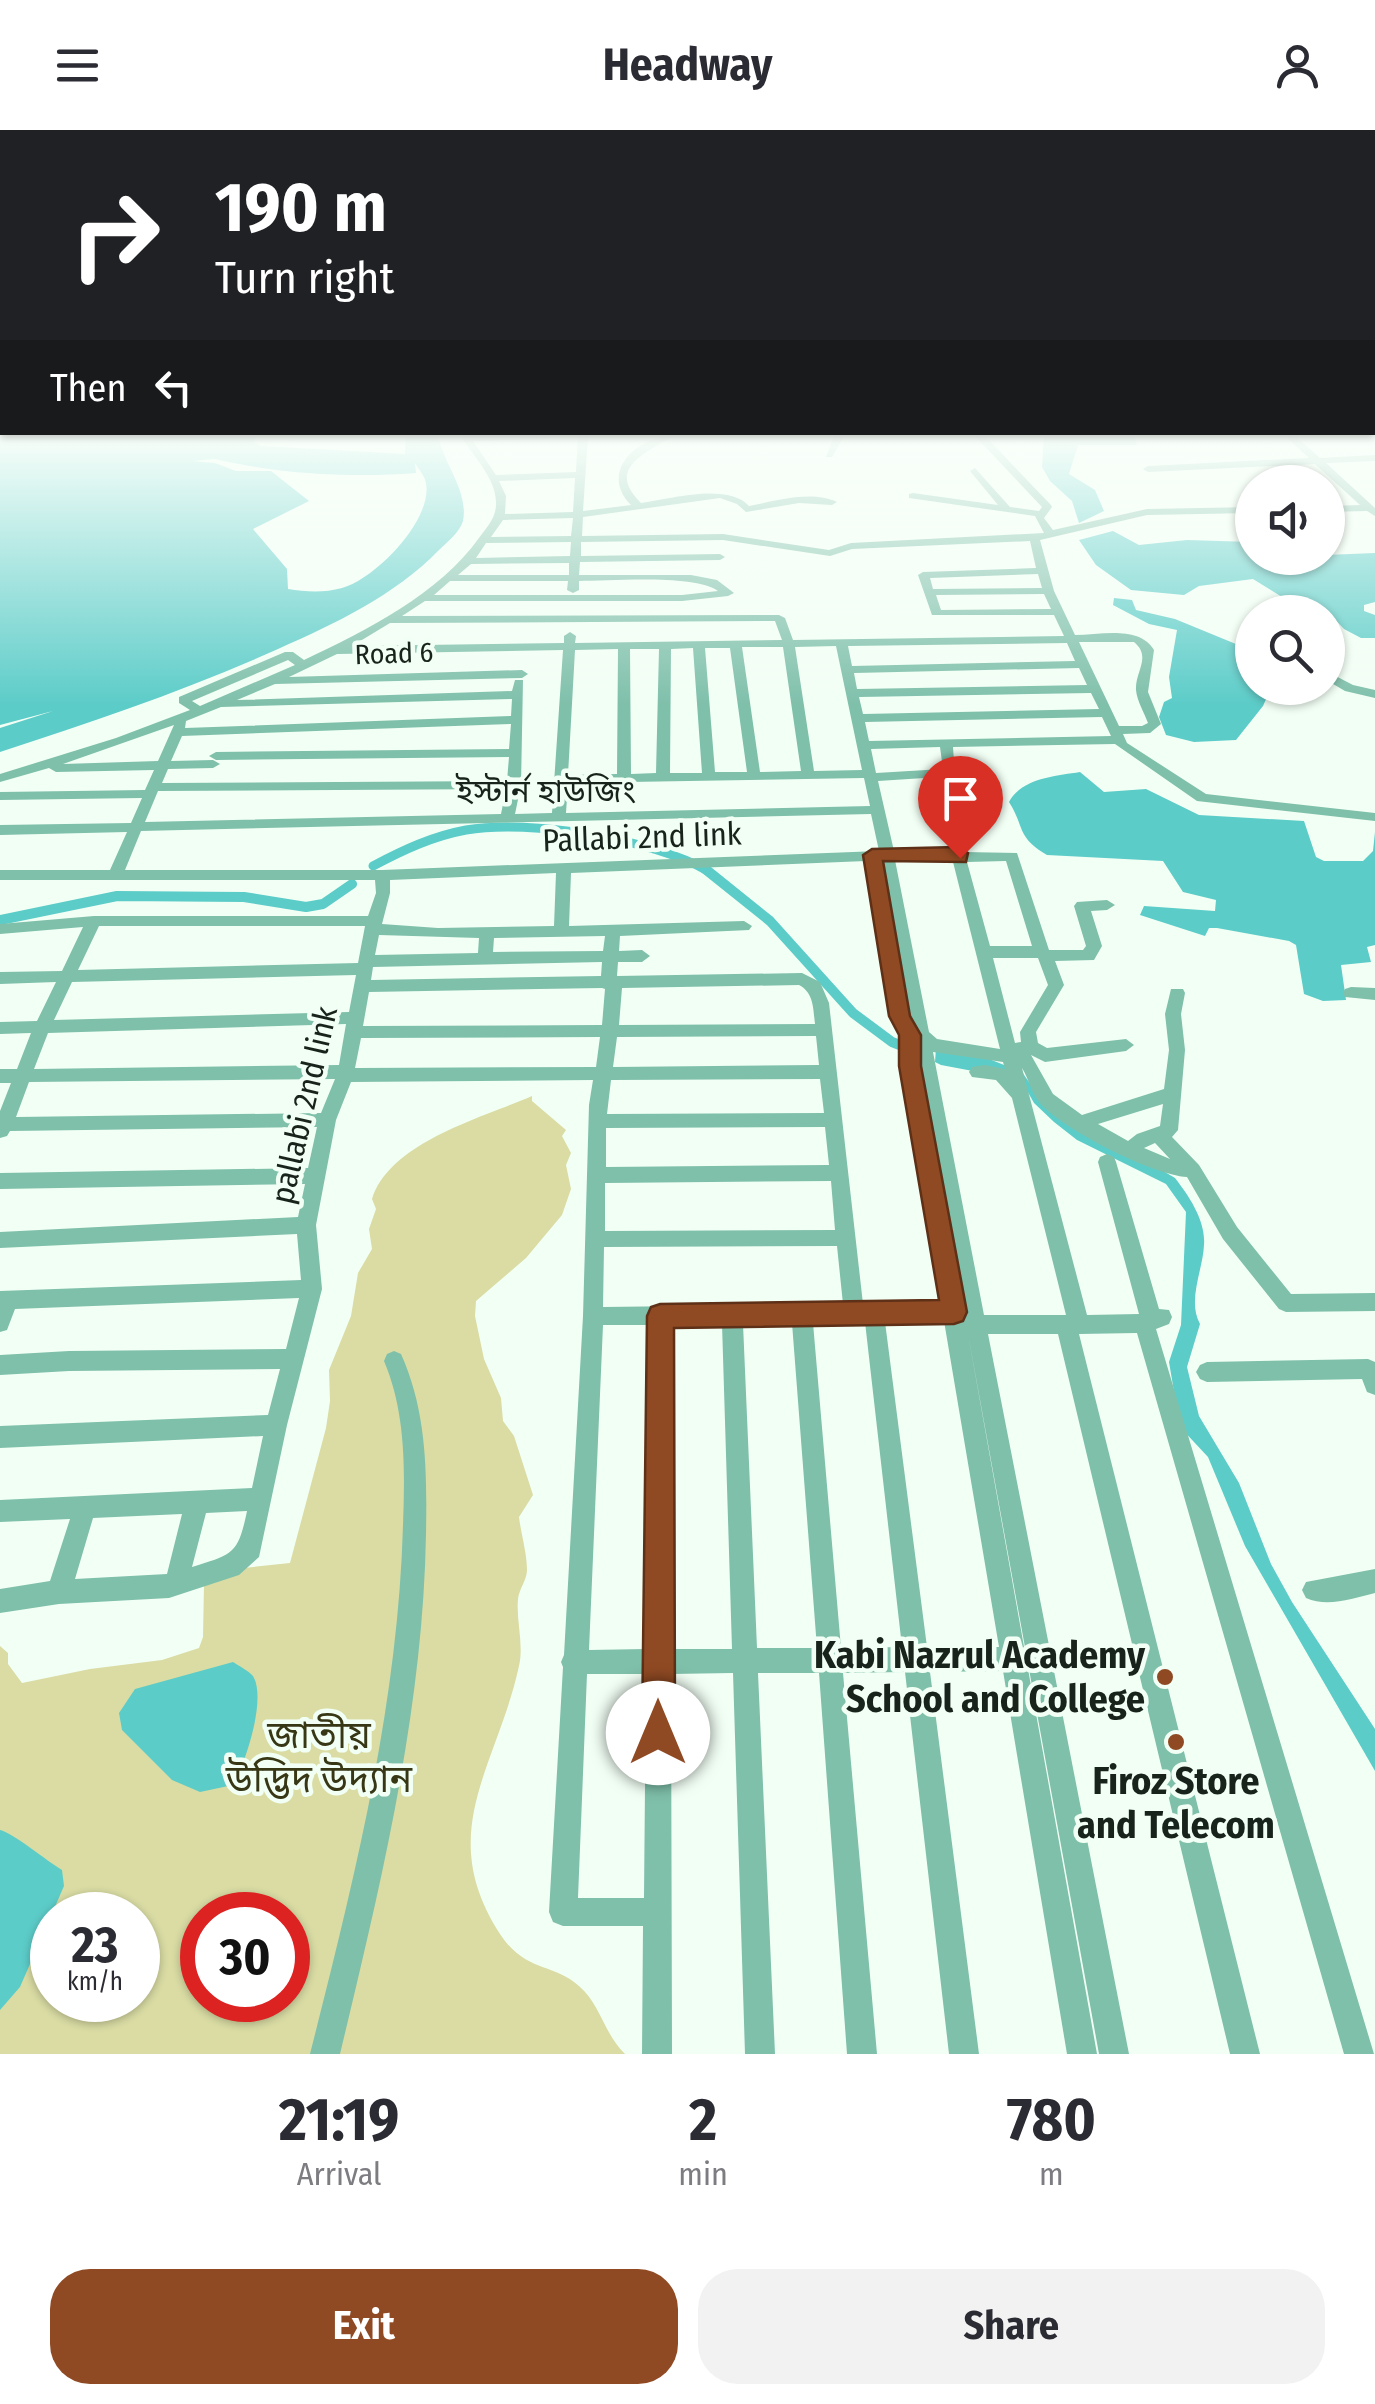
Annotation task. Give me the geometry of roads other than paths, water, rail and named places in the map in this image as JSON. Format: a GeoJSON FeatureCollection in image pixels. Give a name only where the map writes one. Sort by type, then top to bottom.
{"type":"FeatureCollection","features":[{"type":"Feature","properties":{"kind":"street"},"geometry":{"type":"LineString","coordinates":[[0,778],[180,725],[199,711],[336,650],[425,598],[466,561],[494,526]]}},
{"type":"Feature","properties":{"kind":"street"},"geometry":{"type":"LineString","coordinates":[[559,815],[577,526]]}},
{"type":"Feature","properties":{"kind":"street"},"geometry":{"type":"LineString","coordinates":[[1043,526],[1051,535]]}},
{"type":"Feature","properties":{"kind":"street"},"geometry":{"type":"LineString","coordinates":[[483,540],[576,540],[624,534],[724,537],[830,553],[851,546],[1034,538],[1089,526]]}},
{"type":"Feature","properties":{"kind":"street"},"geometry":{"type":"LineString","coordinates":[[1034,538],[1048,592],[1119,738],[1168,778],[1202,798],[1375,817]]}},
{"type":"Feature","properties":{"kind":"street"},"geometry":{"type":"LineString","coordinates":[[466,561],[720,557]]}},
{"type":"Feature","properties":{"kind":"street"},"geometry":{"type":"LineString","coordinates":[[1040,571],[923,575],[939,614],[1058,612]]}},
{"type":"Feature","properties":{"kind":"street"},"geometry":{"type":"LineString","coordinates":[[425,598],[699,597],[728,593],[713,582],[691,578],[447,578]]}},
{"type":"Feature","properties":{"kind":"street"},"geometry":{"type":"LineString","coordinates":[[928,592],[1048,592]]}},
{"type":"Feature","properties":{"kind":"street"},"geometry":{"type":"LineString","coordinates":[[390,620],[779,618],[788,644],[808,775]]}},
{"type":"Feature","properties":{"kind":"street"},"geometry":{"type":"LineString","coordinates":[[439,648],[447,621]]}},
{"type":"Feature","properties":{"kind":"street"},"geometry":{"type":"LineString","coordinates":[[336,650],[1132,638],[1146,644],[1151,658],[1142,688],[1155,724],[1119,738],[863,745]]}},
{"type":"Feature","properties":{"kind":"street"},"geometry":{"type":"LineString","coordinates":[[842,643],[878,810],[880,855],[917,1051],[1082,2054]]}},
{"type":"Feature","properties":{"kind":"street"},"geometry":{"type":"LineString","coordinates":[[736,645],[754,776]]}},
{"type":"Feature","properties":{"kind":"street"},"geometry":{"type":"LineString","coordinates":[[624,646],[624,778]]}},
{"type":"Feature","properties":{"kind":"street"},"geometry":{"type":"LineString","coordinates":[[663,778],[666,646]]}},
{"type":"Feature","properties":{"kind":"street"},"geometry":{"type":"LineString","coordinates":[[699,646],[709,777]]}},
{"type":"Feature","properties":{"kind":"street"},"geometry":{"type":"LineString","coordinates":[[508,816],[514,784],[517,694],[526,647]]}},
{"type":"Feature","properties":{"kind":"street"},"geometry":{"type":"LineString","coordinates":[[329,680],[336,650]]}},
{"type":"Feature","properties":{"kind":"street"},"geometry":{"type":"LineString","coordinates":[[199,711],[182,700],[289,656],[303,665]]}},
{"type":"Feature","properties":{"kind":"street"},"geometry":{"type":"LineString","coordinates":[[847,670],[1082,664]]}},
{"type":"Feature","properties":{"kind":"street","name":"Road 6"},"geometry":{"type":"LineString","coordinates":[[268,681],[522,674]]}},
{"type":"Feature","properties":{"kind":"street"},"geometry":{"type":"LineString","coordinates":[[1345,686],[1375,694]]}},
{"type":"Feature","properties":{"kind":"street"},"geometry":{"type":"LineString","coordinates":[[852,694],[1095,689]]}},
{"type":"Feature","properties":{"kind":"street"},"geometry":{"type":"LineString","coordinates":[[215,704],[517,694]]}},
{"type":"Feature","properties":{"kind":"street"},"geometry":{"type":"LineString","coordinates":[[858,718],[1107,713]]}},
{"type":"Feature","properties":{"kind":"street"},"geometry":{"type":"LineString","coordinates":[[180,725],[228,730],[518,720]]}},
{"type":"Feature","properties":{"kind":"street"},"geometry":{"type":"LineString","coordinates":[[116,874],[180,725]]}},
{"type":"Feature","properties":{"kind":"street"},"geometry":{"type":"LineString","coordinates":[[205,787],[228,730]]}},
{"type":"Feature","properties":{"kind":"street"},"geometry":{"type":"LineString","coordinates":[[561,780],[950,774],[946,743]]}},
{"type":"Feature","properties":{"kind":"street"},"geometry":{"type":"LineString","coordinates":[[35,768],[514,753]]}},
{"type":"Feature","properties":{"kind":"street"},"geometry":{"type":"LineString","coordinates":[[0,796],[205,787],[514,784]]}},
{"type":"Feature","properties":{"kind":"street"},"geometry":{"type":"LineString","coordinates":[[0,830],[878,810]]}},
{"type":"Feature","properties":{"kind":"street","name":"Pallabi 2nd link"},"geometry":{"type":"LineString","coordinates":[[0,875],[382,875],[880,855],[1012,856],[1044,954]]}},
{"type":"Feature","properties":{"kind":"street"},"geometry":{"type":"LineString","coordinates":[[960,858],[1011,1054]]}},
{"type":"Feature","properties":{"kind":"street"},"geometry":{"type":"LineString","coordinates":[[564,867],[566,985]]}},
{"type":"Feature","properties":{"kind":"street","name":"pallabi 2nd link"},"geometry":{"type":"LineString","coordinates":[[0,1240],[306,1226],[327,1120],[346,1073],[383,892],[382,875]]}},
{"type":"Feature","properties":{"kind":"street"},"geometry":{"type":"LineString","coordinates":[[984,952],[1088,956],[1094,946],[1082,906],[1108,905]]}},
{"type":"Feature","properties":{"kind":"street"},"geometry":{"type":"LineString","coordinates":[[94,921],[43,1025],[2,1127],[327,1120]]}},
{"type":"Feature","properties":{"kind":"street"},"geometry":{"type":"LineString","coordinates":[[0,929],[94,921],[374,925],[438,933],[744,926]]}},
{"type":"Feature","properties":{"kind":"street"},"geometry":{"type":"LineString","coordinates":[[640,931],[642,956],[650,980]]}},
{"type":"Feature","properties":{"kind":"street"},"geometry":{"type":"LineString","coordinates":[[464,985],[488,932]]}},
{"type":"Feature","properties":{"kind":"street"},"geometry":{"type":"LineString","coordinates":[[612,932],[610,1030],[600,1122],[594,1316],[573,1662],[564,1912],[657,1912]]}},
{"type":"Feature","properties":{"kind":"street"},"geometry":{"type":"LineString","coordinates":[[426,987],[438,933]]}},
{"type":"Feature","properties":{"kind":"street"},"geometry":{"type":"LineString","coordinates":[[1030,1047],[1028,1032],[1056,985],[1044,954]]}},
{"type":"Feature","properties":{"kind":"street"},"geometry":{"type":"LineString","coordinates":[[0,978],[365,972],[477,959],[642,956]]}},
{"type":"Feature","properties":{"kind":"street"},"geometry":{"type":"LineString","coordinates":[[365,972],[426,987],[802,978],[814,986],[821,1003],[845,1238],[864,1313],[917,1660],[964,2054]]}},
{"type":"Feature","properties":{"kind":"street"},"geometry":{"type":"LineString","coordinates":[[1131,1148],[1142,1139],[1168,1130],[1177,1050],[1173,1014],[1177,993]]}},
{"type":"Feature","properties":{"kind":"street"},"geometry":{"type":"LineString","coordinates":[[1352,993],[1375,994]]}},
{"type":"Feature","properties":{"kind":"street"},"geometry":{"type":"LineString","coordinates":[[0,1028],[354,1025],[823,1030]]}},
{"type":"Feature","properties":{"kind":"street"},"geometry":{"type":"LineString","coordinates":[[917,1051],[932,1045],[1011,1054],[1032,1067],[1031,1101],[1073,1324],[1245,2054]]}},
{"type":"Feature","properties":{"kind":"street"},"geometry":{"type":"LineString","coordinates":[[1011,1054],[1030,1047],[1045,1055],[1126,1046]]}},
{"type":"Feature","properties":{"kind":"street"},"geometry":{"type":"LineString","coordinates":[[0,1076],[827,1072]]}},
{"type":"Feature","properties":{"kind":"street"},"geometry":{"type":"LineString","coordinates":[[978,1072],[1005,1076],[1031,1101],[1176,1170],[1192,1170]]}},
{"type":"Feature","properties":{"kind":"street"},"geometry":{"type":"LineString","coordinates":[[1082,1122],[1171,1094]]}},
{"type":"Feature","properties":{"kind":"street"},"geometry":{"type":"LineString","coordinates":[[600,1122],[832,1120]]}},
{"type":"Feature","properties":{"kind":"street"},"geometry":{"type":"LineString","coordinates":[[1159,1135],[1192,1170],[1230,1232],[1286,1303],[1375,1302]]}},
{"type":"Feature","properties":{"kind":"street"},"geometry":{"type":"LineString","coordinates":[[1107,1162],[1359,2054]]}},
{"type":"Feature","properties":{"kind":"street"},"geometry":{"type":"LineString","coordinates":[[597,1174],[838,1173]]}},
{"type":"Feature","properties":{"kind":"street"},"geometry":{"type":"LineString","coordinates":[[0,1180],[316,1176]]}},
{"type":"Feature","properties":{"kind":"street"},"geometry":{"type":"LineString","coordinates":[[0,1602],[59,1592],[176,1584],[231,1566],[250,1549],[276,1425],[312,1289],[306,1226]]}},
{"type":"Feature","properties":{"kind":"street"},"geometry":{"type":"LineString","coordinates":[[596,1238],[845,1238]]}},
{"type":"Feature","properties":{"kind":"street"},"geometry":{"type":"LineString","coordinates":[[0,1322],[4,1300],[312,1289]]}},
{"type":"Feature","properties":{"kind":"street"},"geometry":{"type":"LineString","coordinates":[[594,1316],[864,1313],[1073,1324],[1153,1321]]}},
{"type":"Feature","properties":{"kind":"street"},"geometry":{"type":"LineString","coordinates":[[802,1314],[862,2054]]}},
{"type":"Feature","properties":{"kind":"street"},"geometry":{"type":"LineString","coordinates":[[732,1315],[760,2054]]}},
{"type":"Feature","properties":{"kind":"street"},"geometry":{"type":"LineString","coordinates":[[658,2054],[660,1316]]}},
{"type":"Feature","properties":{"kind":"street"},"geometry":{"type":"LineString","coordinates":[[962,1320],[1114,2054]]}},
{"type":"Feature","properties":{"kind":"street"},"geometry":{"type":"LineString","coordinates":[[0,1365],[295,1360]]}},
{"type":"Feature","properties":{"kind":"street"},"geometry":{"type":"LineString","coordinates":[[324,2054],[385,1802],[404,1695],[416,1557],[414,1456],[406,1385],[394,1361]]}},
{"type":"Feature","properties":{"kind":"street"},"geometry":{"type":"LineString","coordinates":[[1207,1372],[1368,1369],[1374,1382]]}},
{"type":"Feature","properties":{"kind":"street"},"geometry":{"type":"LineString","coordinates":[[0,1437],[276,1425]]}},
{"type":"Feature","properties":{"kind":"street"},"geometry":{"type":"LineString","coordinates":[[0,1511],[262,1499]]}},
{"type":"Feature","properties":{"kind":"street"},"geometry":{"type":"LineString","coordinates":[[176,1584],[198,1502]]}},
{"type":"Feature","properties":{"kind":"street"},"geometry":{"type":"LineString","coordinates":[[59,1592],[85,1506]]}},
{"type":"Feature","properties":{"kind":"street"},"geometry":{"type":"LineString","coordinates":[[1314,1590],[1337,1590],[1375,1581]]}},
{"type":"Feature","properties":{"kind":"street"},"geometry":{"type":"LineString","coordinates":[[573,1662],[1014,1659]]}},
{"type":"Feature","properties":{"kind":"water"},"geometry":{"type":"Polygon","coordinates":[[[0,526],[259,526],[253,529],[287,569],[288,589],[315,592],[342,588],[370,573],[399,546],[413,526],[461,526],[403,581],[321,629],[210,678],[0,752],[0,728],[53,711],[0,725],[0,526]]]}},
{"type":"Feature","properties":{"kind":"water"},"geometry":{"type":"Polygon","coordinates":[[[1113,531],[1139,545],[1187,540],[1235,541],[1235,575],[1345,575],[1345,554],[1375,553],[1375,602],[1364,605],[1364,611],[1375,615],[1375,638],[1361,638],[1345,630],[1345,595],[1279,595],[1253,579],[1199,586],[1184,595],[1131,590],[1096,565],[1079,540],[1113,531]]]}},
{"type":"Feature","properties":{"kind":"water"},"geometry":{"type":"Polygon","coordinates":[[[1114,598],[1132,600],[1136,610],[1175,619],[1235,644],[1235,705],[1263,705],[1236,740],[1194,742],[1166,735],[1159,717],[1164,702],[1172,698],[1169,677],[1177,630],[1149,624],[1113,605],[1114,598]]]}},
{"type":"Feature","properties":{"kind":"water"},"geometry":{"type":"Polygon","coordinates":[[[1080,772],[1104,792],[1146,789],[1199,815],[1304,821],[1316,857],[1324,861],[1363,861],[1373,851],[1375,832],[1375,945],[1367,947],[1371,962],[1341,965],[1346,1000],[1323,1001],[1304,994],[1296,945],[1289,941],[1217,928],[1209,928],[1205,936],[1140,915],[1144,906],[1215,911],[1216,900],[1183,892],[1163,861],[1047,855],[1037,849],[1026,837],[1009,802],[1031,783],[1080,772]]]}},
{"type":"Feature","properties":{"kind":"water"},"geometry":{"type":"Polygon","coordinates":[[[936,1048],[989,1059],[1022,1072],[1040,1098],[1175,1178],[1191,1201],[1204,1236],[1195,1295],[1200,1324],[1187,1367],[1199,1416],[1239,1483],[1271,1564],[1292,1602],[1375,1729],[1375,1771],[1245,1546],[1208,1457],[1180,1427],[1169,1362],[1181,1325],[1186,1212],[1166,1184],[1077,1140],[1054,1122],[1034,1103],[1021,1080],[941,1065],[935,1062],[936,1048]]]}},
{"type":"Feature","properties":{"kind":"water"},"geometry":{"type":"Polygon","coordinates":[[[233,1662],[253,1676],[257,1686],[253,1731],[233,1785],[200,1792],[172,1780],[122,1730],[119,1713],[135,1689],[233,1662]]]}},
{"type":"Feature","properties":{"kind":"water"},"geometry":{"type":"Polygon","coordinates":[[[0,1830],[62,1870],[64,1886],[61,1892],[30,1892],[30,1964],[20,1987],[0,2010],[0,1830]]]}},
{"type":"Feature","properties":{"kind":"waterway"},"geometry":{"type":"LineString","coordinates":[[373,866],[418,844],[454,833],[523,827],[624,841],[707,871]]}},
{"type":"Feature","properties":{"kind":"waterway"},"geometry":{"type":"LineString","coordinates":[[704,868],[707,871]]}},
{"type":"Feature","properties":{"kind":"waterway"},"geometry":{"type":"LineString","coordinates":[[707,871],[770,921],[853,1013],[892,1042],[915,1051]]}},
{"type":"Feature","properties":{"kind":"waterway"},"geometry":{"type":"LineString","coordinates":[[0,920],[117,896],[244,897],[306,907],[323,904],[352,884]]}},
{"type":"Feature","properties":{"kind":"place","name":"Kabi Nazrul Academy School and College"},"geometry":{"type":"Point","coordinates":[1165,1677]}},
{"type":"Feature","properties":{"kind":"place","name":"Firoz Store and Telecom"},"geometry":{"type":"Point","coordinates":[1176,1742]}},
{"type":"Feature","properties":{"kind":"district","name":"ইস্টার্ন হাউজিং"},"geometry":{"type":"Point","coordinates":[546,791]}},
{"type":"Feature","properties":{"kind":"park label","name":"জাতীয় উদ্ভিদ উদ্যান"},"geometry":{"type":"Point","coordinates":[319,1757]}}]}
